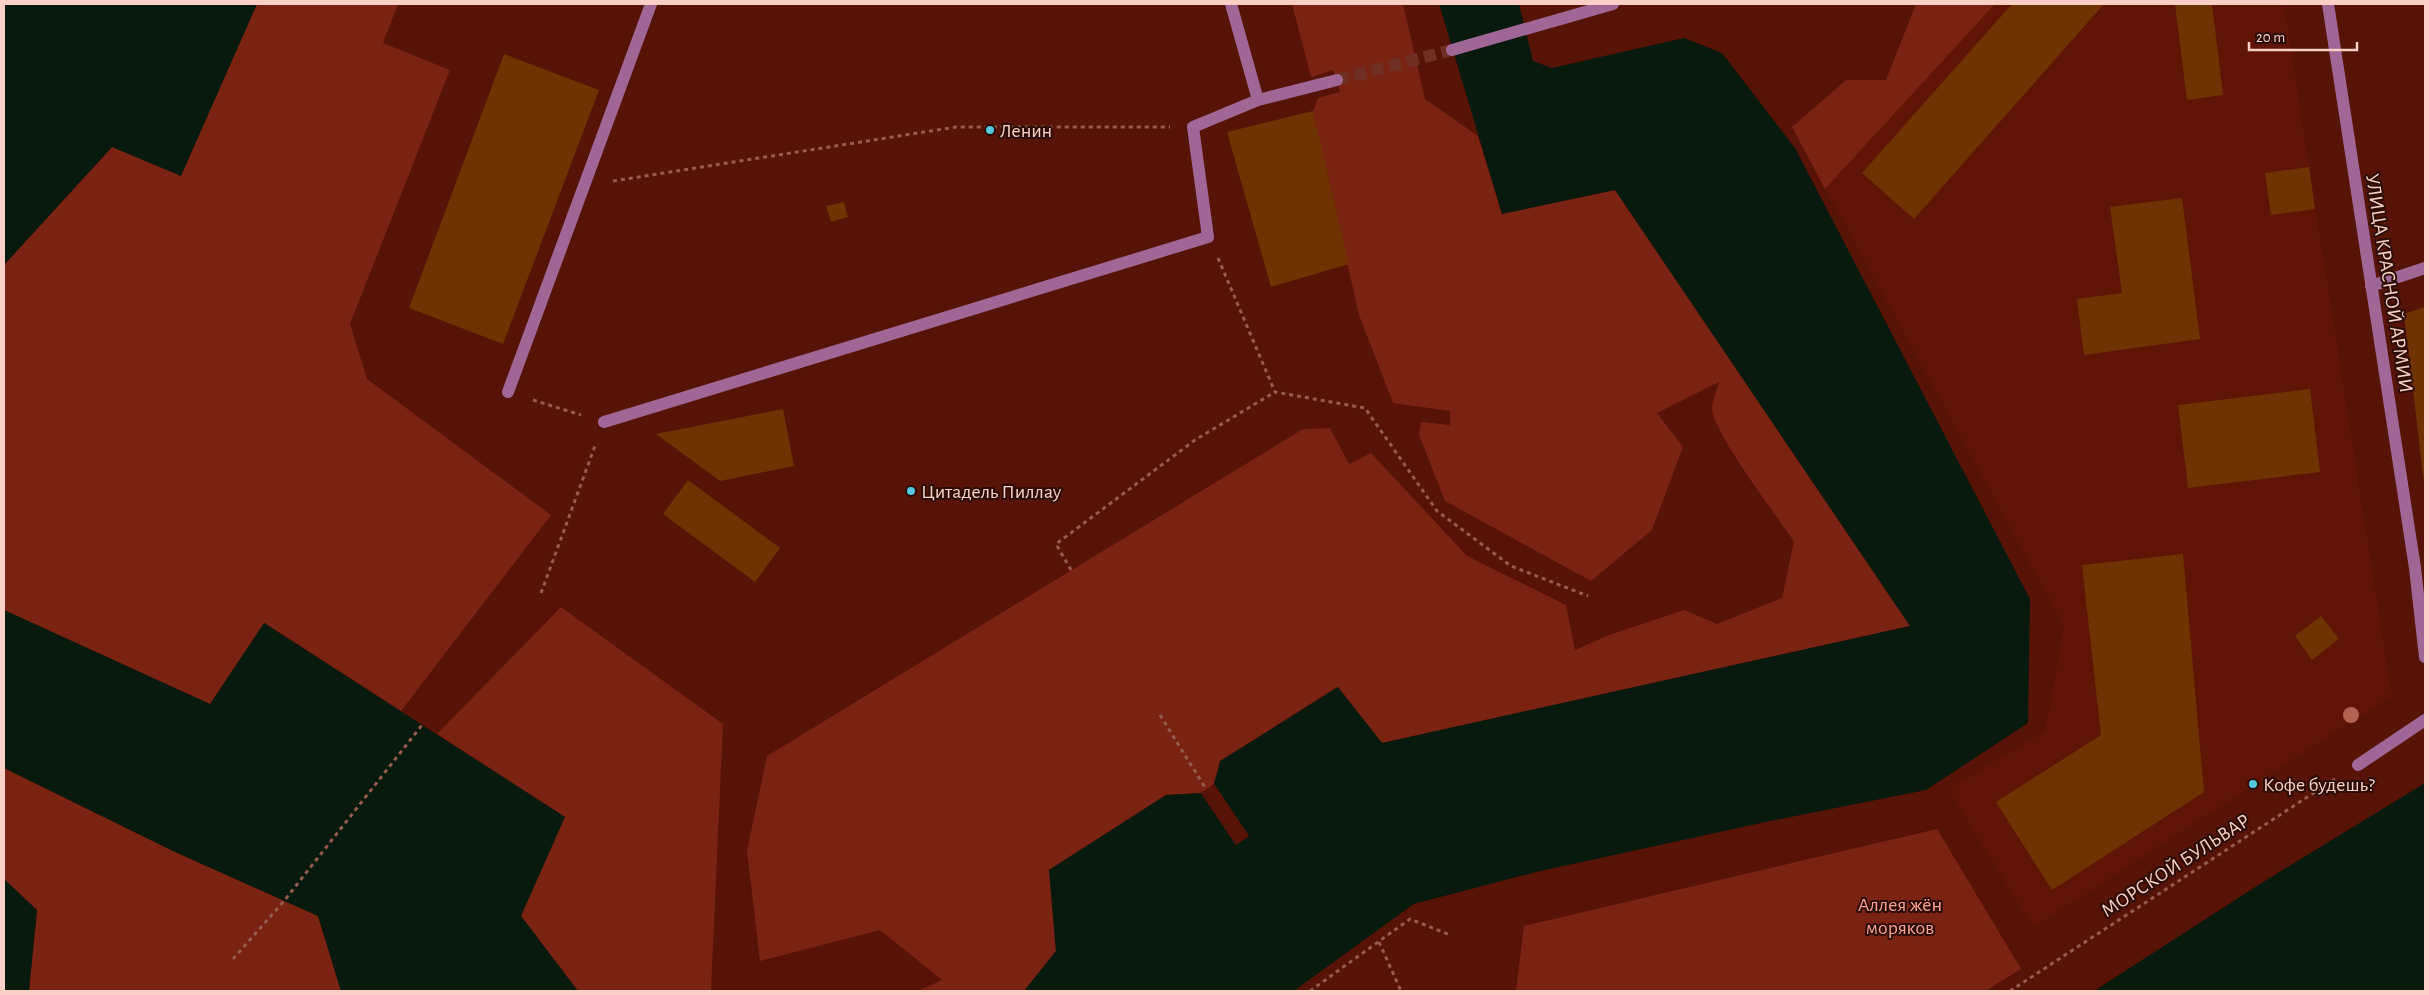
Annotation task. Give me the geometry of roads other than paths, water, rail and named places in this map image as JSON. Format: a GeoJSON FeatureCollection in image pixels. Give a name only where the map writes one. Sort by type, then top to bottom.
{"type":"FeatureCollection","features":[{"type":"Feature","properties":{"kind":"street"},"geometry":{"type":"LineString","coordinates":[[508,392],[651,4]]}},
{"type":"Feature","properties":{"kind":"street"},"geometry":{"type":"LineString","coordinates":[[1231,4],[1258,100]]}},
{"type":"Feature","properties":{"kind":"street"},"geometry":{"type":"LineString","coordinates":[[1452,50],[1613,4]]}},
{"type":"Feature","properties":{"kind":"street","name":"УЛИЦА КРАСНОЙ АРМИИ"},"geometry":{"type":"LineString","coordinates":[[2328,4],[2415,568],[2425,657]]}},
{"type":"Feature","properties":{"kind":"street"},"geometry":{"type":"LineString","coordinates":[[604,422],[1208,237],[1193,127],[1258,100],[1337,80]]}},
{"type":"Feature","properties":{"kind":"street"},"geometry":{"type":"LineString","coordinates":[[2371,286],[2425,268]]}},
{"type":"Feature","properties":{"kind":"street"},"geometry":{"type":"LineString","coordinates":[[2358,765],[2425,720]]}},
{"type":"Feature","properties":{"kind":"tunnel"},"geometry":{"type":"LineString","coordinates":[[1337,80],[1452,50]]}},
{"type":"Feature","properties":{"kind":"place","name":"Ленин"},"geometry":{"type":"Point","coordinates":[990,130]}},
{"type":"Feature","properties":{"kind":"place","name":"Цитадель Пиллау"},"geometry":{"type":"Point","coordinates":[911,491]}},
{"type":"Feature","properties":{"kind":"place","name":"Кофе будешь?"},"geometry":{"type":"Point","coordinates":[2253,784]}},
{"type":"Feature","properties":{"kind":"park label","name":"Аллея жён моряков"},"geometry":{"type":"Point","coordinates":[1900,916]}}]}
